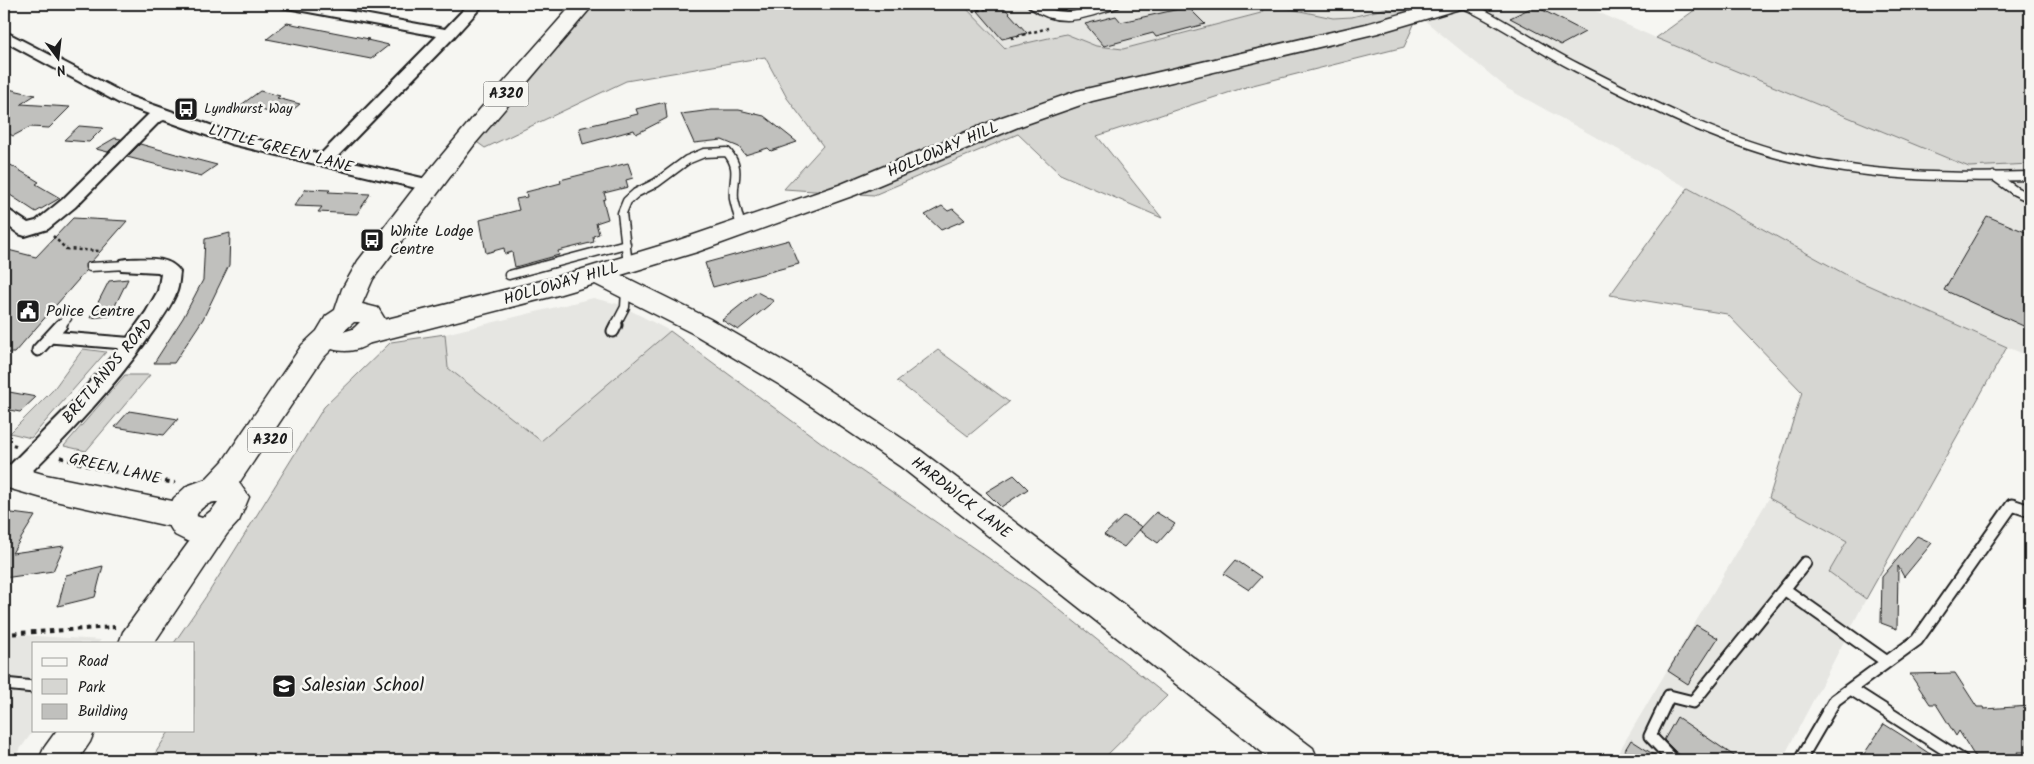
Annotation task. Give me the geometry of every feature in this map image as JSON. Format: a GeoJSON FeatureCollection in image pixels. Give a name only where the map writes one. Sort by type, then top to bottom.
{"type":"FeatureCollection","features":[{"type":"Feature","properties":{"kind":"main road","name":"A320"},"geometry":{"type":"LineString","coordinates":[[136,629],[181,551],[201,505],[233,468],[312,352],[354,326],[350,295],[359,277],[429,186],[584,4]]}},
{"type":"Feature","properties":{"kind":"main road","name":"HOLLOWAY HILL"},"geometry":{"type":"LineString","coordinates":[[354,326],[437,317],[597,274],[627,254],[741,227],[847,190],[1010,122],[1085,96],[1371,29],[1456,4]]}},
{"type":"Feature","properties":{"kind":"main road","name":"HARDWICK LANE"},"geometry":{"type":"LineString","coordinates":[[597,274],[701,326],[790,378],[911,459],[1300,760]]}},
{"type":"Feature","properties":{"kind":"main road","name":"GREEN LANE"},"geometry":{"type":"LineString","coordinates":[[8,476],[46,487],[132,505],[201,505]]}},
{"type":"Feature","properties":{"kind":"main road"},"geometry":{"type":"LineString","coordinates":[[57,760],[77,732]]}},
{"type":"Feature","properties":{"kind":"street"},"geometry":{"type":"LineString","coordinates":[[287,4],[449,34]]}},
{"type":"Feature","properties":{"kind":"street"},"geometry":{"type":"LineString","coordinates":[[324,161],[477,4]]}},
{"type":"Feature","properties":{"kind":"street","name":"LITTLE GREEN LANE"},"geometry":{"type":"LineString","coordinates":[[4,34],[126,100],[163,114],[237,140],[429,186]]}},
{"type":"Feature","properties":{"kind":"street"},"geometry":{"type":"LineString","coordinates":[[4,215],[25,230],[42,225],[69,203],[153,120],[163,114]]}},
{"type":"Feature","properties":{"kind":"street","name":"BRETLANDS ROAD"},"geometry":{"type":"LineString","coordinates":[[8,476],[39,452],[136,344],[157,313],[172,277],[167,268],[162,266],[127,265]]}},
{"type":"Feature","properties":{"kind":"lane"},"geometry":{"type":"LineString","coordinates":[[1032,4],[1048,15],[1063,18],[1116,4]]}},
{"type":"Feature","properties":{"kind":"lane"},"geometry":{"type":"LineString","coordinates":[[1464,4],[1488,14],[1573,65],[1647,101],[1709,130],[1785,156],[1854,170],[1928,176],[2030,176]]}},
{"type":"Feature","properties":{"kind":"lane"},"geometry":{"type":"LineString","coordinates":[[509,275],[627,254],[622,212],[627,201],[636,193],[656,184],[688,160],[713,151],[727,152],[735,160],[737,173],[734,196],[741,227]]}},
{"type":"Feature","properties":{"kind":"lane"},"geometry":{"type":"LineString","coordinates":[[1994,176],[2015,191],[2030,198]]}},
{"type":"Feature","properties":{"kind":"lane","name":"BRETLANDS ROAD"},"geometry":{"type":"LineString","coordinates":[[90,267],[127,265]]}},
{"type":"Feature","properties":{"kind":"lane"},"geometry":{"type":"LineString","coordinates":[[613,332],[625,308],[626,290]]}},
{"type":"Feature","properties":{"kind":"lane"},"geometry":{"type":"LineString","coordinates":[[38,350],[67,318]]}},
{"type":"Feature","properties":{"kind":"lane"},"geometry":{"type":"LineString","coordinates":[[50,337],[136,344]]}},
{"type":"Feature","properties":{"kind":"lane"},"geometry":{"type":"LineString","coordinates":[[1800,760],[1835,700],[1917,640],[2012,505],[2030,511]]}},
{"type":"Feature","properties":{"kind":"lane"},"geometry":{"type":"LineString","coordinates":[[1673,760],[1650,736],[1669,696],[1692,702],[1805,563]]}},
{"type":"Feature","properties":{"kind":"lane"},"geometry":{"type":"LineString","coordinates":[[1784,589],[1887,662]]}},
{"type":"Feature","properties":{"kind":"lane"},"geometry":{"type":"LineString","coordinates":[[4,684],[32,686]]}},
{"type":"Feature","properties":{"kind":"lane"},"geometry":{"type":"LineString","coordinates":[[1851,688],[1962,760]]}},
{"type":"Feature","properties":{"kind":"path"},"geometry":{"type":"LineString","coordinates":[[970,4],[973,11],[1008,6]]}},
{"type":"Feature","properties":{"kind":"path"},"geometry":{"type":"LineString","coordinates":[[1010,38],[1052,27]]}},
{"type":"Feature","properties":{"kind":"path"},"geometry":{"type":"LineString","coordinates":[[42,225],[66,249],[122,252],[127,265]]}},
{"type":"Feature","properties":{"kind":"path","name":"GREEN LANE"},"geometry":{"type":"LineString","coordinates":[[52,454],[201,505]]}},
{"type":"Feature","properties":{"kind":"path"},"geometry":{"type":"LineString","coordinates":[[4,634],[136,629]]}},
{"type":"Feature","properties":{"kind":"shaded area"},"geometry":{"type":"Polygon","coordinates":[[[962,4],[1267,4],[1261,13],[1123,49],[1096,46],[1066,34],[1005,48],[962,4]]]}},
{"type":"Feature","properties":{"kind":"shaded area"},"geometry":{"type":"Polygon","coordinates":[[[1267,4],[1403,4],[1352,17],[1332,18],[1267,4]]]}},
{"type":"Feature","properties":{"kind":"shaded area"},"geometry":{"type":"Polygon","coordinates":[[[1480,4],[1580,4],[1656,38],[1969,167],[2030,164],[2030,357],[1854,279],[1508,89],[1424,20],[1480,4]]]}},
{"type":"Feature","properties":{"kind":"shaded area"},"geometry":{"type":"Polygon","coordinates":[[[593,298],[618,304],[670,331],[541,442],[448,368],[445,334],[593,298]]]}},
{"type":"Feature","properties":{"kind":"shaded area"},"geometry":{"type":"Polygon","coordinates":[[[1769,498],[1847,541],[1830,572],[1866,599],[1782,760],[1614,760],[1769,498]]]}},
{"type":"Feature","properties":{"kind":"shaded area"},"geometry":{"type":"Polygon","coordinates":[[[4,634],[101,640],[99,642],[32,642],[33,732],[12,760],[4,760],[4,634]]]}},
{"type":"Feature","properties":{"kind":"green space"},"geometry":{"type":"Polygon","coordinates":[[[572,4],[962,4],[1005,48],[1066,34],[1096,46],[1123,49],[1261,13],[1267,4],[1333,18],[1352,17],[1403,4],[1423,4],[1404,47],[1249,86],[1097,136],[1162,218],[1060,174],[1018,134],[874,195],[784,189],[823,146],[787,98],[765,57],[626,81],[485,148],[463,132],[572,4]]]}},
{"type":"Feature","properties":{"kind":"green space"},"geometry":{"type":"Polygon","coordinates":[[[1703,4],[2030,4],[2030,164],[1969,167],[1656,38],[1703,4]]]}},
{"type":"Feature","properties":{"kind":"green space"},"geometry":{"type":"Polygon","coordinates":[[[1688,188],[1854,279],[2007,347],[1866,599],[1829,572],[1847,541],[1769,498],[1802,392],[1727,314],[1610,295],[1688,188]]]}},
{"type":"Feature","properties":{"kind":"green space"},"geometry":{"type":"Polygon","coordinates":[[[670,331],[841,457],[1035,590],[1167,696],[1102,760],[151,760],[169,732],[195,732],[195,642],[175,642],[209,592],[324,407],[391,342],[445,334],[448,368],[541,441],[670,331]]]}},
{"type":"Feature","properties":{"kind":"green space"},"geometry":{"type":"Polygon","coordinates":[[[83,349],[106,352],[31,438],[10,433],[53,390],[83,349]]]}},
{"type":"Feature","properties":{"kind":"green space"},"geometry":{"type":"Polygon","coordinates":[[[938,350],[1009,402],[968,436],[897,381],[938,350]]]}},
{"type":"Feature","properties":{"kind":"green space"},"geometry":{"type":"Polygon","coordinates":[[[125,375],[150,375],[86,451],[64,446],[125,375]]]}},
{"type":"Feature","properties":{"kind":"building"},"geometry":{"type":"Polygon","coordinates":[[[972,4],[1001,4],[1027,33],[1002,39],[972,4]]]}},
{"type":"Feature","properties":{"kind":"building"},"geometry":{"type":"Polygon","coordinates":[[[1535,6],[1585,32],[1561,45],[1510,18],[1535,6]]]}},
{"type":"Feature","properties":{"kind":"building"},"geometry":{"type":"Polygon","coordinates":[[[1188,7],[1205,24],[1156,37],[1153,33],[1104,46],[1085,24],[1116,16],[1121,22],[1188,7]]]}},
{"type":"Feature","properties":{"kind":"building"},"geometry":{"type":"Polygon","coordinates":[[[287,23],[369,39],[367,40],[389,45],[371,59],[267,39],[287,23]]]}},
{"type":"Feature","properties":{"kind":"building"},"geometry":{"type":"Polygon","coordinates":[[[4,88],[35,95],[21,104],[70,107],[49,128],[30,127],[13,136],[4,131],[4,88]]]}},
{"type":"Feature","properties":{"kind":"building"},"geometry":{"type":"Polygon","coordinates":[[[260,91],[300,104],[285,116],[241,105],[260,91]]]}},
{"type":"Feature","properties":{"kind":"building"},"geometry":{"type":"Polygon","coordinates":[[[665,102],[667,118],[636,134],[634,130],[583,144],[579,128],[638,114],[636,109],[665,102]]]}},
{"type":"Feature","properties":{"kind":"building"},"geometry":{"type":"Polygon","coordinates":[[[712,110],[739,110],[764,116],[797,142],[771,151],[768,148],[745,155],[739,147],[722,140],[694,143],[681,114],[712,110]]]}},
{"type":"Feature","properties":{"kind":"building"},"geometry":{"type":"Polygon","coordinates":[[[79,126],[103,128],[89,142],[64,140],[79,126]]]}},
{"type":"Feature","properties":{"kind":"building"},"geometry":{"type":"Polygon","coordinates":[[[115,138],[121,139],[108,152],[96,149],[115,138]]]}},
{"type":"Feature","properties":{"kind":"building"},"geometry":{"type":"Polygon","coordinates":[[[140,144],[217,165],[201,176],[127,157],[140,144]]]}},
{"type":"Feature","properties":{"kind":"building"},"geometry":{"type":"Polygon","coordinates":[[[4,161],[39,182],[36,184],[60,198],[36,212],[4,191],[4,161]]]}},
{"type":"Feature","properties":{"kind":"building"},"geometry":{"type":"Polygon","coordinates":[[[628,163],[633,178],[626,180],[628,187],[604,193],[606,199],[603,200],[608,219],[596,223],[599,234],[593,236],[594,242],[558,251],[559,255],[515,267],[512,252],[505,254],[504,248],[486,253],[480,220],[519,210],[516,199],[527,197],[526,192],[561,183],[560,180],[628,163]]]}},
{"type":"Feature","properties":{"kind":"building"},"geometry":{"type":"Polygon","coordinates":[[[306,189],[370,194],[357,214],[318,212],[322,207],[294,206],[306,189]]]}},
{"type":"Feature","properties":{"kind":"building"},"geometry":{"type":"Polygon","coordinates":[[[942,206],[948,211],[953,209],[965,220],[941,230],[925,215],[942,206]]]}},
{"type":"Feature","properties":{"kind":"building"},"geometry":{"type":"Polygon","coordinates":[[[1987,216],[2030,234],[2030,329],[1944,290],[1987,216]]]}},
{"type":"Feature","properties":{"kind":"building","name":"Police Centre"},"geometry":{"type":"Polygon","coordinates":[[[73,218],[127,221],[92,261],[85,264],[86,271],[14,353],[4,353],[4,249],[36,257],[73,218]]]}},
{"type":"Feature","properties":{"kind":"building"},"geometry":{"type":"Polygon","coordinates":[[[230,233],[229,265],[203,319],[174,363],[154,363],[183,318],[203,280],[205,239],[230,233]]]}},
{"type":"Feature","properties":{"kind":"building"},"geometry":{"type":"Polygon","coordinates":[[[789,240],[799,264],[713,287],[705,263],[789,240]]]}},
{"type":"Feature","properties":{"kind":"building"},"geometry":{"type":"Polygon","coordinates":[[[128,279],[110,316],[90,318],[109,281],[128,279]]]}},
{"type":"Feature","properties":{"kind":"building"},"geometry":{"type":"Polygon","coordinates":[[[757,292],[774,301],[738,330],[722,320],[757,292]]]}},
{"type":"Feature","properties":{"kind":"building"},"geometry":{"type":"Polygon","coordinates":[[[4,391],[36,397],[20,412],[4,409],[4,391]]]}},
{"type":"Feature","properties":{"kind":"building"},"geometry":{"type":"Polygon","coordinates":[[[129,411],[178,419],[164,435],[115,427],[129,411]]]}},
{"type":"Feature","properties":{"kind":"building"},"geometry":{"type":"Polygon","coordinates":[[[1014,475],[1028,489],[1001,507],[986,492],[1014,475]]]}},
{"type":"Feature","properties":{"kind":"building"},"geometry":{"type":"Polygon","coordinates":[[[4,512],[35,516],[12,553],[64,546],[53,571],[4,578],[4,512]]]}},
{"type":"Feature","properties":{"kind":"building"},"geometry":{"type":"Polygon","coordinates":[[[1156,512],[1175,524],[1158,543],[1139,530],[1156,512]]]}},
{"type":"Feature","properties":{"kind":"building"},"geometry":{"type":"Polygon","coordinates":[[[1124,516],[1142,527],[1124,547],[1104,535],[1124,516]]]}},
{"type":"Feature","properties":{"kind":"building"},"geometry":{"type":"Polygon","coordinates":[[[1917,536],[1932,543],[1904,577],[1898,566],[1897,629],[1881,623],[1882,577],[1917,536]]]}},
{"type":"Feature","properties":{"kind":"building"},"geometry":{"type":"Polygon","coordinates":[[[1236,560],[1261,577],[1249,590],[1224,574],[1236,560]]]}},
{"type":"Feature","properties":{"kind":"building"},"geometry":{"type":"Polygon","coordinates":[[[103,566],[95,597],[58,606],[66,575],[103,566]]]}},
{"type":"Feature","properties":{"kind":"building"},"geometry":{"type":"Polygon","coordinates":[[[1696,625],[1718,638],[1688,684],[1668,671],[1696,625]]]}},
{"type":"Feature","properties":{"kind":"building"},"geometry":{"type":"Polygon","coordinates":[[[1955,673],[1977,707],[1983,707],[1984,709],[2030,706],[2030,752],[2017,752],[2020,759],[1977,760],[1959,731],[1956,736],[1936,704],[1930,704],[1910,674],[1955,673]]]}},
{"type":"Feature","properties":{"kind":"building"},"geometry":{"type":"Polygon","coordinates":[[[1677,717],[1740,760],[1687,760],[1664,740],[1677,717]]]}},
{"type":"Feature","properties":{"kind":"building"},"geometry":{"type":"Polygon","coordinates":[[[1884,724],[1903,736],[1939,760],[1860,760],[1884,724]]]}},
{"type":"Feature","properties":{"kind":"building"},"geometry":{"type":"Polygon","coordinates":[[[1631,740],[1662,760],[1619,760],[1631,740]]]}},
{"type":"Feature","properties":{"kind":"place","name":"Lyndhurst Way"},"geometry":{"type":"Point","coordinates":[186,109]}},
{"type":"Feature","properties":{"kind":"place","name":"White Lodge Centre"},"geometry":{"type":"Point","coordinates":[372,240]}},
{"type":"Feature","properties":{"kind":"place","name":"Police Centre"},"geometry":{"type":"Point","coordinates":[28,311]}},
{"type":"Feature","properties":{"kind":"place","name":"Salesian School"},"geometry":{"type":"Point","coordinates":[284,686]}}]}
